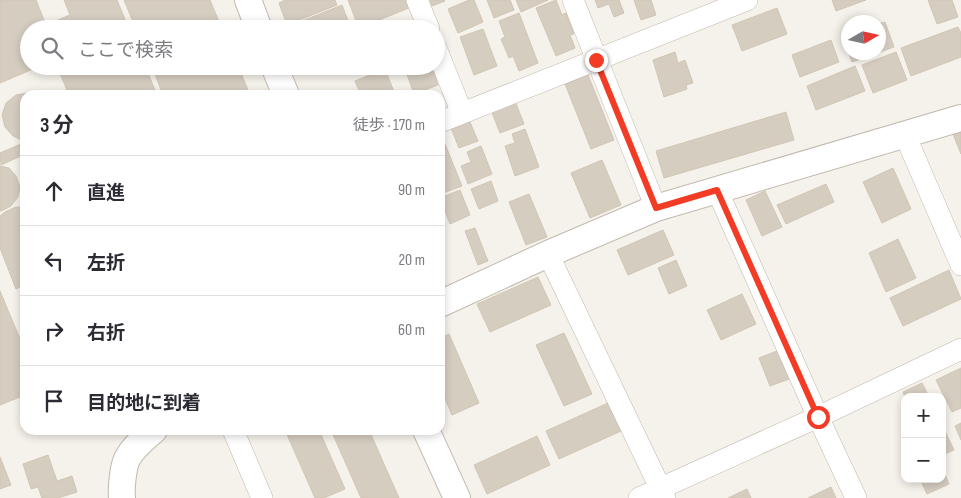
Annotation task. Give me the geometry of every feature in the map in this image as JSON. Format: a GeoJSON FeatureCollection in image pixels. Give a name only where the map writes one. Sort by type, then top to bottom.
{"type":"FeatureCollection","features":[{"type":"Feature","properties":{"kind":"street"},"geometry":{"type":"LineString","coordinates":[[248,0],[256,20]]}},
{"type":"Feature","properties":{"kind":"street"},"geometry":{"type":"LineString","coordinates":[[417,0],[425,20]]}},
{"type":"Feature","properties":{"kind":"street"},"geometry":{"type":"LineString","coordinates":[[573,0],[656,208]]}},
{"type":"Feature","properties":{"kind":"street"},"geometry":{"type":"LineString","coordinates":[[445,120],[737,2]]}},
{"type":"Feature","properties":{"kind":"street"},"geometry":{"type":"LineString","coordinates":[[445,70],[462,113]]}},
{"type":"Feature","properties":{"kind":"street"},"geometry":{"type":"LineString","coordinates":[[278,75],[284,90]]}},
{"type":"Feature","properties":{"kind":"street"},"geometry":{"type":"LineString","coordinates":[[445,302],[548,254],[656,208],[961,118]]}},
{"type":"Feature","properties":{"kind":"street"},"geometry":{"type":"LineString","coordinates":[[905,135],[961,264]]}},
{"type":"Feature","properties":{"kind":"street"},"geometry":{"type":"LineString","coordinates":[[717,190],[856,498]]}},
{"type":"Feature","properties":{"kind":"street"},"geometry":{"type":"LineString","coordinates":[[548,254],[663,493]]}},
{"type":"Feature","properties":{"kind":"street"},"geometry":{"type":"LineString","coordinates":[[639,498],[663,493],[961,349]]}},
{"type":"Feature","properties":{"kind":"street"},"geometry":{"type":"LineString","coordinates":[[122,498],[121,489],[127,460],[138,444],[148,435]]}},
{"type":"Feature","properties":{"kind":"street"},"geometry":{"type":"LineString","coordinates":[[235,435],[262,498]]}},
{"type":"Feature","properties":{"kind":"street"},"geometry":{"type":"LineString","coordinates":[[428,435],[457,498]]}},
{"type":"Feature","properties":{"kind":"building"},"geometry":{"type":"Polygon","coordinates":[[[0,0],[36,0],[44,20],[20,20],[20,74],[0,83],[0,0]]]}},
{"type":"Feature","properties":{"kind":"building"},"geometry":{"type":"Polygon","coordinates":[[[64,0],[117,0],[125,20],[58,20],[70,15],[64,0]]]}},
{"type":"Feature","properties":{"kind":"building"},"geometry":{"type":"Polygon","coordinates":[[[124,0],[210,0],[218,20],[132,20],[124,0]]]}},
{"type":"Feature","properties":{"kind":"building"},"geometry":{"type":"Polygon","coordinates":[[[285,0],[335,0],[337,5],[300,20],[285,20],[279,3],[285,0]]]}},
{"type":"Feature","properties":{"kind":"building"},"geometry":{"type":"Polygon","coordinates":[[[348,0],[406,0],[409,8],[379,20],[356,20],[348,0]]]}},
{"type":"Feature","properties":{"kind":"building"},"geometry":{"type":"Polygon","coordinates":[[[430,0],[444,0],[445,1],[432,6],[430,0]]]}},
{"type":"Feature","properties":{"kind":"building"},"geometry":{"type":"Polygon","coordinates":[[[469,0],[474,0],[483,22],[458,33],[448,9],[469,0]]]}},
{"type":"Feature","properties":{"kind":"building"},"geometry":{"type":"Polygon","coordinates":[[[487,0],[510,0],[514,10],[494,18],[487,0]]]}},
{"type":"Feature","properties":{"kind":"building"},"geometry":{"type":"Polygon","coordinates":[[[516,0],[548,0],[521,12],[516,0]]]}},
{"type":"Feature","properties":{"kind":"building"},"geometry":{"type":"Polygon","coordinates":[[[556,0],[562,15],[566,13],[574,34],[570,35],[575,48],[556,56],[536,8],[556,0]]]}},
{"type":"Feature","properties":{"kind":"building"},"geometry":{"type":"Polygon","coordinates":[[[595,0],[619,0],[624,13],[614,17],[609,4],[598,8],[595,0]]]}},
{"type":"Feature","properties":{"kind":"building"},"geometry":{"type":"Polygon","coordinates":[[[634,0],[651,0],[656,15],[641,20],[634,0]]]}},
{"type":"Feature","properties":{"kind":"building"},"geometry":{"type":"Polygon","coordinates":[[[832,0],[866,0],[836,11],[832,0]]]}},
{"type":"Feature","properties":{"kind":"building"},"geometry":{"type":"Polygon","coordinates":[[[928,0],[952,0],[958,17],[937,24],[928,0]]]}},
{"type":"Feature","properties":{"kind":"building"},"geometry":{"type":"Polygon","coordinates":[[[342,5],[348,20],[305,20],[342,5]]]}},
{"type":"Feature","properties":{"kind":"building"},"geometry":{"type":"Polygon","coordinates":[[[777,8],[787,34],[742,51],[732,25],[777,8]]]}},
{"type":"Feature","properties":{"kind":"building"},"geometry":{"type":"Polygon","coordinates":[[[519,13],[538,63],[519,71],[513,56],[509,58],[501,39],[505,37],[499,21],[519,13]]]}},
{"type":"Feature","properties":{"kind":"building"},"geometry":{"type":"Polygon","coordinates":[[[886,25],[894,47],[886,50],[886,25]]]}},
{"type":"Feature","properties":{"kind":"building"},"geometry":{"type":"Polygon","coordinates":[[[958,27],[961,33],[961,57],[911,76],[901,48],[958,27]]]}},
{"type":"Feature","properties":{"kind":"building"},"geometry":{"type":"Polygon","coordinates":[[[483,29],[497,66],[474,75],[460,37],[483,29]]]}},
{"type":"Feature","properties":{"kind":"building"},"geometry":{"type":"Polygon","coordinates":[[[831,40],[839,62],[800,77],[792,55],[831,40]]]}},
{"type":"Feature","properties":{"kind":"building"},"geometry":{"type":"Polygon","coordinates":[[[675,52],[678,63],[685,60],[693,83],[686,85],[687,89],[664,97],[653,60],[675,52]]]}},
{"type":"Feature","properties":{"kind":"building"},"geometry":{"type":"Polygon","coordinates":[[[896,52],[907,80],[873,93],[862,65],[875,60],[886,60],[886,56],[896,52]]]}},
{"type":"Feature","properties":{"kind":"building"},"geometry":{"type":"Polygon","coordinates":[[[855,66],[865,91],[816,110],[807,86],[855,66]]]}},
{"type":"Feature","properties":{"kind":"building"},"geometry":{"type":"Polygon","coordinates":[[[61,75],[149,75],[155,90],[67,90],[61,75]]]}},
{"type":"Feature","properties":{"kind":"building"},"geometry":{"type":"Polygon","coordinates":[[[155,75],[242,75],[248,90],[161,90],[155,75]]]}},
{"type":"Feature","properties":{"kind":"building"},"geometry":{"type":"Polygon","coordinates":[[[370,75],[387,75],[393,90],[359,90],[355,81],[370,75]]]}},
{"type":"Feature","properties":{"kind":"building"},"geometry":{"type":"Polygon","coordinates":[[[407,75],[435,75],[438,85],[425,90],[413,90],[407,75]]]}},
{"type":"Feature","properties":{"kind":"building"},"geometry":{"type":"Polygon","coordinates":[[[588,75],[614,140],[591,149],[565,84],[588,75]]]}},
{"type":"Feature","properties":{"kind":"building"},"geometry":{"type":"Polygon","coordinates":[[[20,94],[20,139],[13,136],[5,127],[2,115],[6,103],[16,95],[20,94]]]}},
{"type":"Feature","properties":{"kind":"building"},"geometry":{"type":"Polygon","coordinates":[[[515,101],[524,124],[500,133],[491,110],[515,101]]]}},
{"type":"Feature","properties":{"kind":"building"},"geometry":{"type":"Polygon","coordinates":[[[786,112],[794,140],[664,178],[656,151],[786,112]]]}},
{"type":"Feature","properties":{"kind":"building"},"geometry":{"type":"Polygon","coordinates":[[[467,115],[478,141],[459,148],[449,123],[467,115]]]}},
{"type":"Feature","properties":{"kind":"building"},"geometry":{"type":"Polygon","coordinates":[[[525,129],[539,167],[515,176],[505,146],[515,143],[512,134],[525,129]]]}},
{"type":"Feature","properties":{"kind":"building"},"geometry":{"type":"Polygon","coordinates":[[[961,131],[961,154],[953,134],[961,131]]]}},
{"type":"Feature","properties":{"kind":"building"},"geometry":{"type":"Polygon","coordinates":[[[20,144],[20,156],[1,165],[0,153],[20,144]]]}},
{"type":"Feature","properties":{"kind":"building"},"geometry":{"type":"Polygon","coordinates":[[[445,144],[462,186],[445,192],[445,144]]]}},
{"type":"Feature","properties":{"kind":"building"},"geometry":{"type":"Polygon","coordinates":[[[481,146],[492,174],[468,184],[461,166],[471,162],[467,152],[481,146]]]}},
{"type":"Feature","properties":{"kind":"building"},"geometry":{"type":"Polygon","coordinates":[[[602,160],[621,205],[590,218],[571,173],[602,160]]]}},
{"type":"Feature","properties":{"kind":"building"},"geometry":{"type":"Polygon","coordinates":[[[0,166],[9,168],[16,176],[20,187],[18,197],[11,206],[1,211],[0,211],[0,166]]]}},
{"type":"Feature","properties":{"kind":"building"},"geometry":{"type":"Polygon","coordinates":[[[893,168],[911,209],[882,223],[863,182],[893,168]]]}},
{"type":"Feature","properties":{"kind":"building"},"geometry":{"type":"Polygon","coordinates":[[[491,181],[498,201],[479,209],[471,189],[491,181]]]}},
{"type":"Feature","properties":{"kind":"building"},"geometry":{"type":"Polygon","coordinates":[[[826,184],[834,202],[786,224],[777,205],[826,184]]]}},
{"type":"Feature","properties":{"kind":"building"},"geometry":{"type":"Polygon","coordinates":[[[460,190],[470,215],[450,224],[445,211],[445,196],[460,190]]]}},
{"type":"Feature","properties":{"kind":"building"},"geometry":{"type":"Polygon","coordinates":[[[765,191],[782,227],[762,236],[746,200],[765,191]]]}},
{"type":"Feature","properties":{"kind":"building"},"geometry":{"type":"Polygon","coordinates":[[[529,194],[547,237],[526,245],[509,202],[529,194]]]}},
{"type":"Feature","properties":{"kind":"building"},"geometry":{"type":"Polygon","coordinates":[[[16,207],[20,207],[20,287],[16,289],[0,248],[0,216],[16,207]]]}},
{"type":"Feature","properties":{"kind":"building"},"geometry":{"type":"Polygon","coordinates":[[[475,228],[488,261],[478,265],[465,231],[475,228]]]}},
{"type":"Feature","properties":{"kind":"building"},"geometry":{"type":"Polygon","coordinates":[[[663,230],[674,255],[628,275],[617,250],[663,230]]]}},
{"type":"Feature","properties":{"kind":"building"},"geometry":{"type":"Polygon","coordinates":[[[898,239],[916,278],[886,292],[869,253],[898,239]]]}},
{"type":"Feature","properties":{"kind":"building"},"geometry":{"type":"Polygon","coordinates":[[[676,260],[687,286],[669,294],[658,268],[676,260]]]}},
{"type":"Feature","properties":{"kind":"building"},"geometry":{"type":"Polygon","coordinates":[[[949,270],[961,299],[903,326],[890,298],[949,270]]]}},
{"type":"Feature","properties":{"kind":"building"},"geometry":{"type":"Polygon","coordinates":[[[538,277],[551,305],[490,332],[477,304],[538,277]]]}},
{"type":"Feature","properties":{"kind":"building"},"geometry":{"type":"Polygon","coordinates":[[[0,291],[20,339],[20,397],[0,405],[0,291]]]}},
{"type":"Feature","properties":{"kind":"building"},"geometry":{"type":"Polygon","coordinates":[[[742,294],[756,324],[721,340],[707,310],[742,294]]]}},
{"type":"Feature","properties":{"kind":"building"},"geometry":{"type":"Polygon","coordinates":[[[564,333],[592,394],[564,406],[536,345],[564,333]]]}},
{"type":"Feature","properties":{"kind":"building"},"geometry":{"type":"Polygon","coordinates":[[[449,334],[479,403],[452,415],[445,399],[445,336],[449,334]]]}},
{"type":"Feature","properties":{"kind":"building"},"geometry":{"type":"Polygon","coordinates":[[[777,351],[789,379],[770,386],[759,358],[777,351]]]}},
{"type":"Feature","properties":{"kind":"building"},"geometry":{"type":"Polygon","coordinates":[[[961,368],[961,408],[952,412],[946,400],[946,393],[942,393],[936,380],[961,368]]]}},
{"type":"Feature","properties":{"kind":"building"},"geometry":{"type":"Polygon","coordinates":[[[922,383],[927,393],[903,393],[922,383]]]}},
{"type":"Feature","properties":{"kind":"building"},"geometry":{"type":"Polygon","coordinates":[[[608,403],[621,431],[559,459],[546,431],[608,403]]]}},
{"type":"Feature","properties":{"kind":"building"},"geometry":{"type":"Polygon","coordinates":[[[961,423],[961,440],[955,426],[961,423]]]}},
{"type":"Feature","properties":{"kind":"building"},"geometry":{"type":"Polygon","coordinates":[[[946,433],[954,450],[946,453],[946,433]]]}},
{"type":"Feature","properties":{"kind":"building"},"geometry":{"type":"Polygon","coordinates":[[[287,435],[321,435],[345,489],[324,498],[315,498],[287,435]]]}},
{"type":"Feature","properties":{"kind":"building"},"geometry":{"type":"Polygon","coordinates":[[[333,435],[371,435],[399,498],[361,498],[333,435]]]}},
{"type":"Feature","properties":{"kind":"building"},"geometry":{"type":"Polygon","coordinates":[[[537,436],[550,465],[487,494],[474,465],[537,436]]]}},
{"type":"Feature","properties":{"kind":"building"},"geometry":{"type":"Polygon","coordinates":[[[48,455],[57,481],[72,476],[77,492],[58,498],[42,498],[38,487],[31,489],[23,464],[48,455]]]}},
{"type":"Feature","properties":{"kind":"building"},"geometry":{"type":"Polygon","coordinates":[[[0,457],[11,485],[0,489],[0,457]]]}},
{"type":"Feature","properties":{"kind":"building"},"geometry":{"type":"Polygon","coordinates":[[[946,477],[949,484],[927,494],[922,483],[946,483],[946,477]]]}},
{"type":"Feature","properties":{"kind":"building"},"geometry":{"type":"Polygon","coordinates":[[[831,487],[836,498],[808,498],[831,487]]]}},
{"type":"Feature","properties":{"kind":"building"},"geometry":{"type":"Polygon","coordinates":[[[747,489],[751,498],[728,498],[747,489]]]}},
{"type":"Feature","properties":{"kind":"route"},"geometry":{"type":"LineString","coordinates":[[596,60],[656,208],[717,190],[818,417]]}}]}
